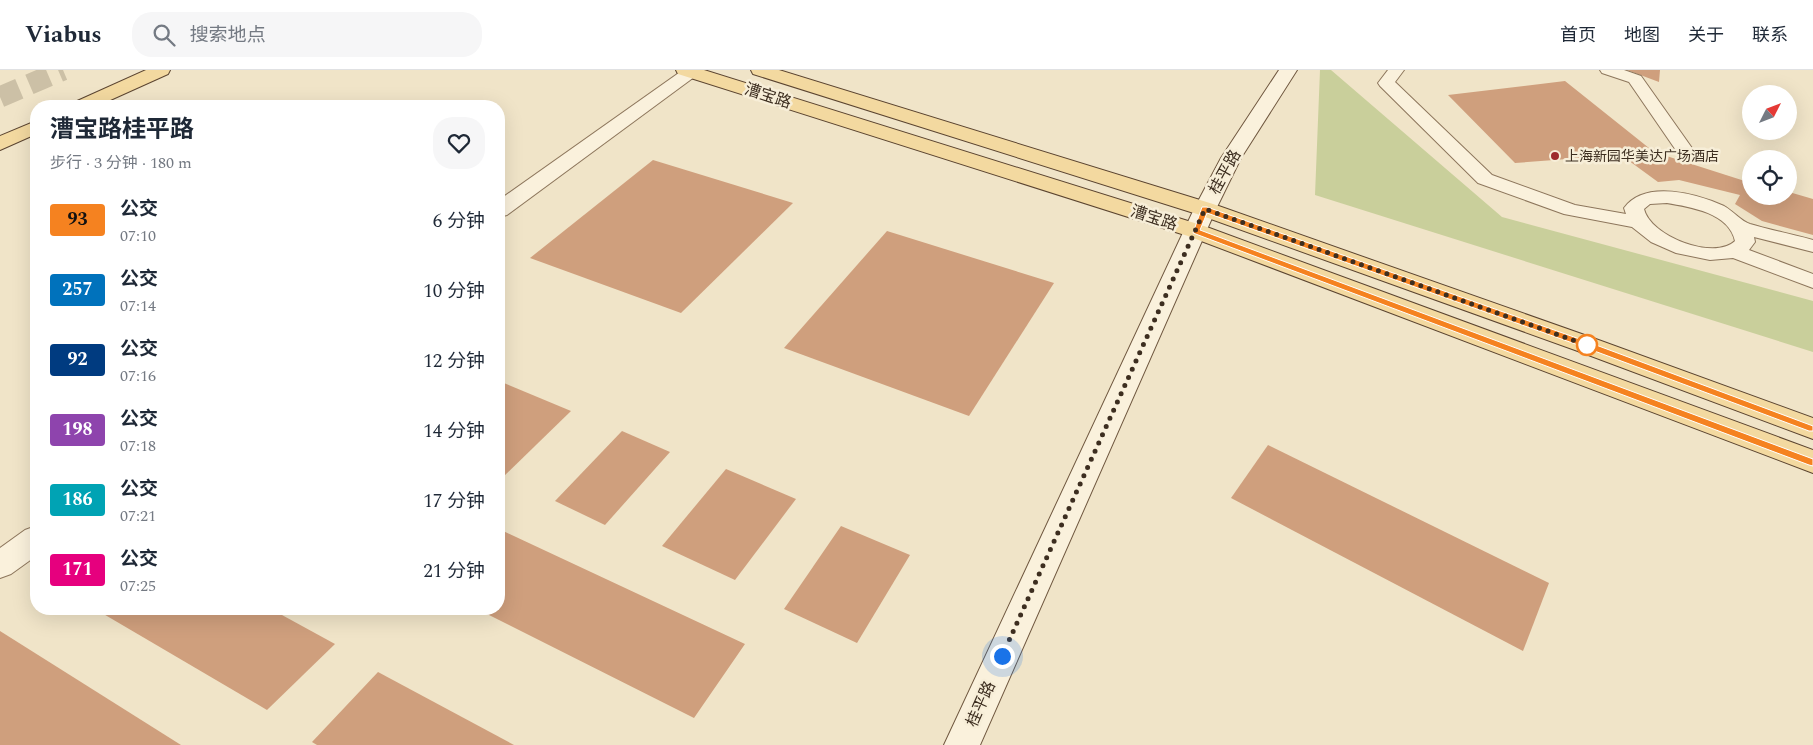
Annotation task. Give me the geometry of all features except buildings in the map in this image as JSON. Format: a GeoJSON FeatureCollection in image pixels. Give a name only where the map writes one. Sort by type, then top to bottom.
{"type":"FeatureCollection","features":[{"type":"Feature","properties":{"kind":"main road"},"geometry":{"type":"LineString","coordinates":[[95,100],[161,70]]}},
{"type":"Feature","properties":{"kind":"main road","name":"漕宝路"},"geometry":{"type":"LineString","coordinates":[[760,70],[1200,220],[1584,344],[1813,429]]}},
{"type":"Feature","properties":{"kind":"main road","name":"漕宝路"},"geometry":{"type":"LineString","coordinates":[[688,71],[1200,220],[1813,462]]}},
{"type":"Feature","properties":{"kind":"main road"},"geometry":{"type":"LineString","coordinates":[[0,144],[30,130]]}},
{"type":"Feature","properties":{"kind":"street","name":"桂平路"},"geometry":{"type":"LineString","coordinates":[[962,745],[1200,220],[1231,158],[1288,70]]}},
{"type":"Feature","properties":{"kind":"street"},"geometry":{"type":"LineString","coordinates":[[505,206],[688,71]]}},
{"type":"Feature","properties":{"kind":"street"},"geometry":{"type":"LineString","coordinates":[[0,565],[30,543]]}},
{"type":"Feature","properties":{"kind":"lane"},"geometry":{"type":"LineString","coordinates":[[1396,70],[1386,83],[1485,179],[1571,210],[1638,222],[1655,237],[1682,249],[1712,254],[1735,252],[1813,281]]}},
{"type":"Feature","properties":{"kind":"lane"},"geometry":{"type":"LineString","coordinates":[[1608,70],[1635,80],[1690,158]]}},
{"type":"Feature","properties":{"kind":"lane"},"geometry":{"type":"LineString","coordinates":[[1638,222],[1634,208],[1645,199],[1694,195],[1740,227],[1813,246]]}},
{"type":"Feature","properties":{"kind":"lane"},"geometry":{"type":"LineString","coordinates":[[1735,252],[1745,242],[1740,227]]}},
{"type":"Feature","properties":{"kind":"green space"},"geometry":{"type":"Polygon","coordinates":[[[1320,70],[1331,70],[1502,217],[1813,301],[1813,352],[1315,195],[1320,70]]]}},
{"type":"Feature","properties":{"kind":"tunnel"},"geometry":{"type":"LineString","coordinates":[[0,97],[63,70]]}},
{"type":"Feature","properties":{"kind":"bus line","name":"93"},"geometry":{"type":"LineString","coordinates":[[1813,429],[1584,344],[1205,209],[1196,231],[1813,462]]}},
{"type":"Feature","properties":{"kind":"place","name":"上海新园华美达广场酒店"},"geometry":{"type":"Point","coordinates":[1555,156]}},
{"type":"Feature","properties":{"kind":"route"},"geometry":{"type":"LineString","coordinates":[[1002,656],[1205,209],[1587,345]]}}]}
